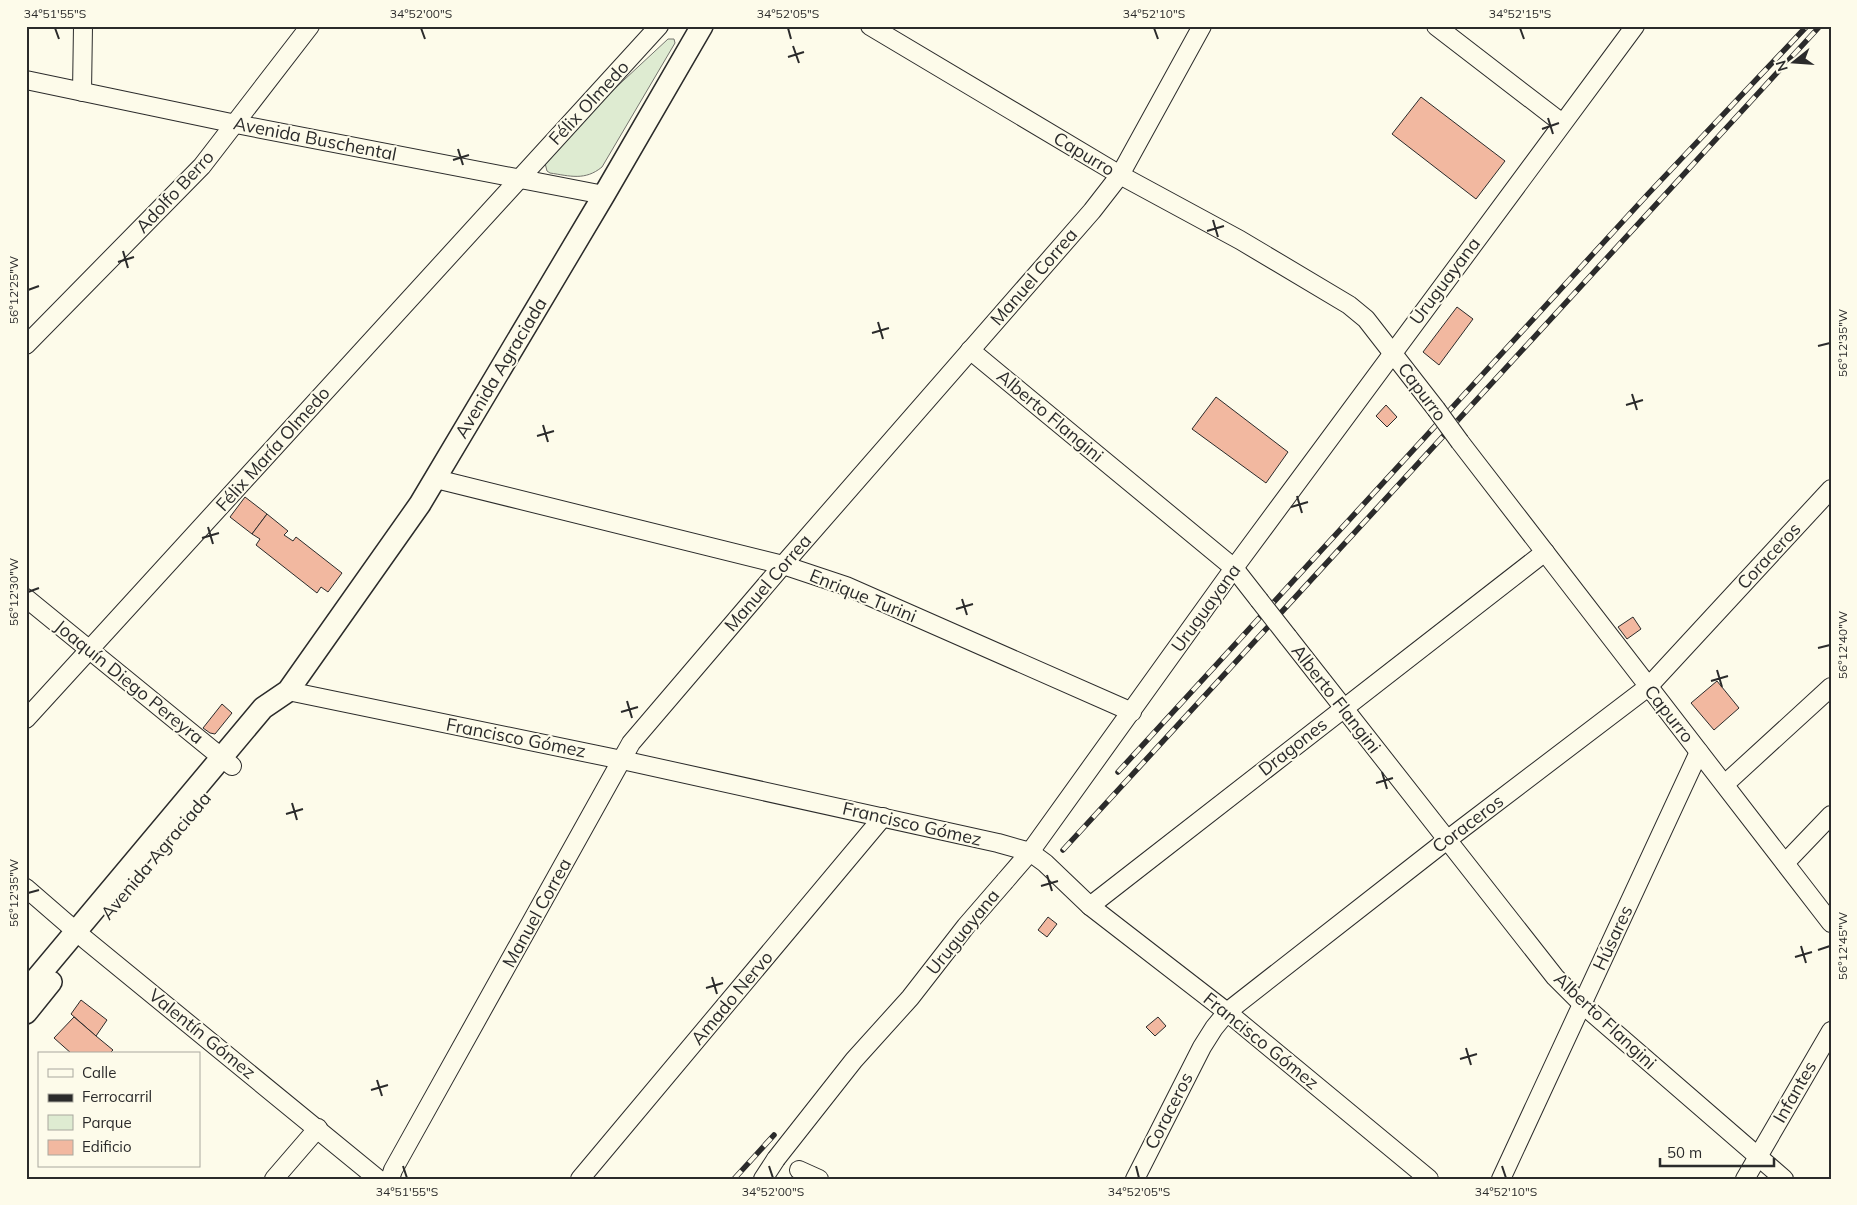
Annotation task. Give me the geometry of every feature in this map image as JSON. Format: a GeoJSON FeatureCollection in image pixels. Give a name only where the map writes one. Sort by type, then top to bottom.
{"type":"FeatureCollection","features":[{"type":"Feature","properties":{"kind":"main road","name":"Avenida Agraciada"},"geometry":{"type":"LineString","coordinates":[[26,991],[81,935],[124,897],[226,762],[275,714],[284,694],[349,607],[436,479],[702,26]]}},
{"type":"Feature","properties":{"kind":"main road","name":"Avenida Agraciada"},"geometry":{"type":"LineString","coordinates":[[26,1013],[81,935]]}},
{"type":"Feature","properties":{"kind":"street"},"geometry":{"type":"LineString","coordinates":[[82,92],[83,26]]}},
{"type":"Feature","properties":{"kind":"street","name":"Adolfo Berro"},"geometry":{"type":"LineString","coordinates":[[26,345],[202,166],[310,26]]}},
{"type":"Feature","properties":{"kind":"street","name":"Félix Olmedo"},"geometry":{"type":"LineString","coordinates":[[519,179],[659,26]]}},
{"type":"Feature","properties":{"kind":"street","name":"Capurro"},"geometry":{"type":"LineString","coordinates":[[870,26],[1120,175],[1240,240],[1349,304],[1366,319],[1831,923]]}},
{"type":"Feature","properties":{"kind":"street","name":"Manuel Correa"},"geometry":{"type":"LineString","coordinates":[[390,1179],[393,1170],[631,743],[783,565],[1092,211],[1120,175],[1202,26]]}},
{"type":"Feature","properties":{"kind":"street"},"geometry":{"type":"LineString","coordinates":[[1436,26],[1562,123]]}},
{"type":"Feature","properties":{"kind":"street","name":"Uruguayana"},"geometry":{"type":"LineString","coordinates":[[763,1179],[776,1159],[854,1060],[910,998],[966,926],[1030,852],[1392,352],[1635,26]]}},
{"type":"Feature","properties":{"kind":"street","name":"Avenida Buschental"},"geometry":{"type":"LineString","coordinates":[[26,80],[236,124],[604,195]]}},
{"type":"Feature","properties":{"kind":"street","name":"Félix María Olmedo"},"geometry":{"type":"LineString","coordinates":[[26,719],[519,179]]}},
{"type":"Feature","properties":{"kind":"street","name":"Alberto Flangini"},"geometry":{"type":"LineString","coordinates":[[970,350],[1234,568],[1555,977],[1582,1004],[1784,1179]]}},
{"type":"Feature","properties":{"kind":"street","name":"Enrique Turini"},"geometry":{"type":"LineString","coordinates":[[436,479],[783,565],[846,586],[1132,712]]}},
{"type":"Feature","properties":{"kind":"street","name":"Coraceros"},"geometry":{"type":"LineString","coordinates":[[1135,1179],[1202,1047],[1227,1012],[1447,840],[1648,687],[1831,489]]}},
{"type":"Feature","properties":{"kind":"street","name":"Dragones"},"geometry":{"type":"LineString","coordinates":[[1090,906],[1545,552]]}},
{"type":"Feature","properties":{"kind":"street","name":"Joaquín Diego Pereyra"},"geometry":{"type":"LineString","coordinates":[[26,598],[226,762]]}},
{"type":"Feature","properties":{"kind":"street"},"geometry":{"type":"LineString","coordinates":[[1725,784],[1831,687]]}},
{"type":"Feature","properties":{"kind":"street","name":"Francisco Gómez"},"geometry":{"type":"LineString","coordinates":[[284,694],[622,760],[883,817],[1030,852],[1090,906],[1227,1012],[1429,1179]]}},
{"type":"Feature","properties":{"kind":"street","name":"Húsares"},"geometry":{"type":"LineString","coordinates":[[1501,1179],[1699,752]]}},
{"type":"Feature","properties":{"kind":"street"},"geometry":{"type":"LineString","coordinates":[[1786,863],[1831,815]]}},
{"type":"Feature","properties":{"kind":"street","name":"Amado Nervo"},"geometry":{"type":"LineString","coordinates":[[580,1179],[883,817]]}},
{"type":"Feature","properties":{"kind":"street","name":"Valentín Gómez"},"geometry":{"type":"LineString","coordinates":[[26,888],[378,1179]]}},
{"type":"Feature","properties":{"kind":"street","name":"Infantes"},"geometry":{"type":"LineString","coordinates":[[1744,1179],[1831,1031]]}},
{"type":"Feature","properties":{"kind":"street"},"geometry":{"type":"LineString","coordinates":[[274,1179],[318,1128]]}},
{"type":"Feature","properties":{"kind":"street"},"geometry":{"type":"LineString","coordinates":[[799,1170],[819,1179]]}},
{"type":"Feature","properties":{"kind":"green space"},"geometry":{"type":"Polygon","coordinates":[[[668,39],[674,39],[675,43],[602,167],[583,176],[564,175],[547,171],[545,163],[547,159],[610,93],[668,39]]]}},
{"type":"Feature","properties":{"kind":"building"},"geometry":{"type":"Polygon","coordinates":[[[1421,97],[1505,161],[1476,199],[1392,134],[1421,97]]]}},
{"type":"Feature","properties":{"kind":"building"},"geometry":{"type":"Polygon","coordinates":[[[1457,307],[1473,319],[1439,365],[1423,352],[1457,307]]]}},
{"type":"Feature","properties":{"kind":"building"},"geometry":{"type":"Polygon","coordinates":[[[1216,397],[1288,452],[1266,483],[1192,429],[1216,397]]]}},
{"type":"Feature","properties":{"kind":"building"},"geometry":{"type":"Polygon","coordinates":[[[1386,405],[1397,417],[1387,427],[1376,416],[1386,405]]]}},
{"type":"Feature","properties":{"kind":"building"},"geometry":{"type":"Polygon","coordinates":[[[245,497],[267,514],[252,534],[230,517],[245,497]]]}},
{"type":"Feature","properties":{"kind":"building"},"geometry":{"type":"Polygon","coordinates":[[[267,514],[288,531],[284,535],[293,541],[296,537],[342,573],[328,592],[321,587],[317,593],[256,545],[260,539],[252,534],[267,514]]]}},
{"type":"Feature","properties":{"kind":"building"},"geometry":{"type":"Polygon","coordinates":[[[1633,617],[1641,629],[1627,639],[1618,627],[1633,617]]]}},
{"type":"Feature","properties":{"kind":"building"},"geometry":{"type":"Polygon","coordinates":[[[1717,681],[1739,708],[1714,730],[1691,703],[1717,681]]]}},
{"type":"Feature","properties":{"kind":"building"},"geometry":{"type":"Polygon","coordinates":[[[222,704],[232,713],[215,734],[210,733],[203,728],[222,704]]]}},
{"type":"Feature","properties":{"kind":"building"},"geometry":{"type":"Polygon","coordinates":[[[1048,917],[1057,924],[1047,937],[1038,930],[1048,917]]]}},
{"type":"Feature","properties":{"kind":"building"},"geometry":{"type":"Polygon","coordinates":[[[81,1000],[107,1020],[96,1036],[71,1014],[81,1000]]]}},
{"type":"Feature","properties":{"kind":"building"},"geometry":{"type":"Polygon","coordinates":[[[74,1017],[113,1050],[111,1052],[70,1052],[54,1038],[74,1017]]]}},
{"type":"Feature","properties":{"kind":"building"},"geometry":{"type":"Polygon","coordinates":[[[1158,1017],[1166,1026],[1155,1036],[1146,1027],[1158,1017]]]}},
{"type":"Feature","properties":{"kind":"railway"},"geometry":{"type":"LineString","coordinates":[[1118,772],[1648,194],[1807,26]]}},
{"type":"Feature","properties":{"kind":"railway"},"geometry":{"type":"LineString","coordinates":[[1063,850],[1820,26]]}},
{"type":"Feature","properties":{"kind":"railway"},"geometry":{"type":"LineString","coordinates":[[734,1179],[774,1135]]}}]}
